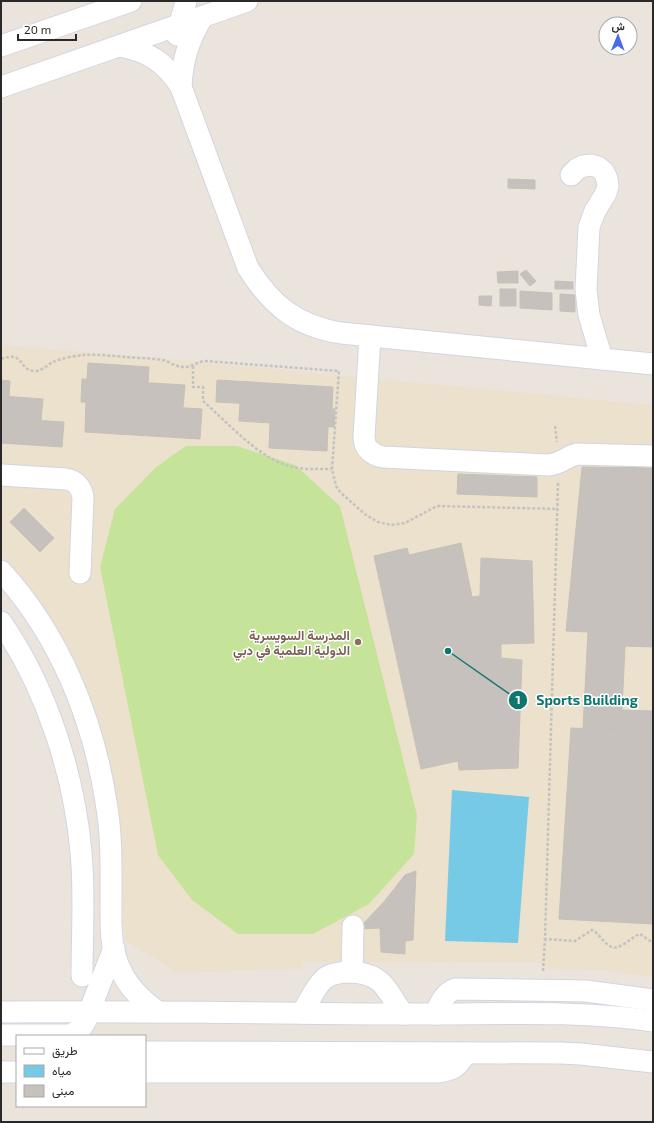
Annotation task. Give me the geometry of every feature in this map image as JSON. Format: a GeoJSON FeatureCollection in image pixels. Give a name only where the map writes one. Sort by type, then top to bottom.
{"type":"FeatureCollection","features":[{"type":"Feature","properties":{"kind":"street"},"geometry":{"type":"LineString","coordinates":[[1,46],[131,1]]}},
{"type":"Feature","properties":{"kind":"street"},"geometry":{"type":"LineString","coordinates":[[175,79],[180,25],[186,1]]}},
{"type":"Feature","properties":{"kind":"street"},"geometry":{"type":"LineString","coordinates":[[1,87],[248,1]]}},
{"type":"Feature","properties":{"kind":"street"},"geometry":{"type":"LineString","coordinates":[[175,79],[188,43],[202,18]]}},
{"type":"Feature","properties":{"kind":"street"},"geometry":{"type":"LineString","coordinates":[[119,46],[152,56],[162,63],[175,79],[248,268],[259,285],[272,300],[282,309],[305,323],[323,330],[370,336],[653,364]]}},
{"type":"Feature","properties":{"kind":"street"},"geometry":{"type":"LineString","coordinates":[[572,175],[576,169],[591,165],[598,167],[604,172],[607,179],[608,186],[606,193],[595,211],[589,227],[586,290],[589,315],[602,359]]}},
{"type":"Feature","properties":{"kind":"street"},"geometry":{"type":"LineString","coordinates":[[370,336],[364,437],[366,447],[373,454],[383,457],[548,465],[558,464],[577,454],[653,456]]}},
{"type":"Feature","properties":{"kind":"street"},"geometry":{"type":"LineString","coordinates":[[1,475],[66,479],[73,480],[78,485],[82,491],[83,497],[80,573]]}},
{"type":"Feature","properties":{"kind":"street"},"geometry":{"type":"LineString","coordinates":[[1,571],[27,603],[44,629],[72,682],[83,709],[99,767],[106,802],[110,836],[111,915],[117,963],[124,978],[134,991],[145,1003],[158,1012]]}},
{"type":"Feature","properties":{"kind":"street"},"geometry":{"type":"LineString","coordinates":[[1,622],[24,661],[39,692],[56,737],[71,787],[81,852],[82,976]]}},
{"type":"Feature","properties":{"kind":"street"},"geometry":{"type":"LineString","coordinates":[[352,926],[352,972]]}},
{"type":"Feature","properties":{"kind":"street"},"geometry":{"type":"LineString","coordinates":[[1,1035],[70,1035],[76,1033],[84,1025],[90,1012],[114,948]]}},
{"type":"Feature","properties":{"kind":"street"},"geometry":{"type":"LineString","coordinates":[[302,1013],[323,980],[334,973],[352,972],[374,976],[380,981],[403,1014]]}},
{"type":"Feature","properties":{"kind":"street"},"geometry":{"type":"LineString","coordinates":[[435,1014],[445,995],[449,991],[455,989],[541,989],[586,991],[653,1000]]}},
{"type":"Feature","properties":{"kind":"street"},"geometry":{"type":"LineString","coordinates":[[1,1012],[567,1014],[637,1018],[653,1021]]}},
{"type":"Feature","properties":{"kind":"street"},"geometry":{"type":"LineString","coordinates":[[1,1048],[16,1049]]}},
{"type":"Feature","properties":{"kind":"street"},"geometry":{"type":"LineString","coordinates":[[146,1052],[581,1054],[653,1062]]}},
{"type":"Feature","properties":{"kind":"street"},"geometry":{"type":"LineString","coordinates":[[146,1072],[437,1072],[450,1070],[458,1066],[466,1053]]}},
{"type":"Feature","properties":{"kind":"street"},"geometry":{"type":"LineString","coordinates":[[1,1072],[16,1072]]}},
{"type":"Feature","properties":{"kind":"path"},"geometry":{"type":"LineString","coordinates":[[1,359],[12,356],[15,357],[32,371],[42,370],[60,359],[83,355],[162,360],[178,366],[193,366],[200,362],[206,361],[339,371],[332,469],[336,486],[366,515],[378,522],[391,525],[405,523],[437,506],[558,509],[545,939],[541,989]]}},
{"type":"Feature","properties":{"kind":"path"},"geometry":{"type":"LineString","coordinates":[[193,366],[193,387],[203,387],[204,401],[261,453],[275,461],[301,469],[332,469]]}},
{"type":"Feature","properties":{"kind":"path"},"geometry":{"type":"LineString","coordinates":[[545,939],[575,941],[592,930],[596,931],[611,947],[615,948],[640,934],[653,942]]}},
{"type":"Feature","properties":{"kind":"shaded area","name":"المدرسة السويسرية الدولية العلمية في دبي"},"geometry":{"type":"Polygon","coordinates":[[[1,345],[180,360],[653,405],[653,977],[607,971],[546,969],[545,963],[302,962],[304,969],[178,973],[125,940],[119,831],[47,615],[1,551],[1,345]]]}},
{"type":"Feature","properties":{"kind":"green space"},"geometry":{"type":"Polygon","coordinates":[[[186,446],[237,446],[295,465],[340,506],[417,815],[414,854],[369,904],[313,934],[238,934],[192,900],[158,855],[100,567],[115,509],[156,467],[186,446]]]}},
{"type":"Feature","properties":{"kind":"water"},"geometry":{"type":"Polygon","coordinates":[[[452,790],[529,797],[518,943],[445,941],[452,790]]]}},
{"type":"Feature","properties":{"kind":"building"},"geometry":{"type":"Polygon","coordinates":[[[508,179],[535,180],[535,189],[508,188],[508,179]]]}},
{"type":"Feature","properties":{"kind":"building"},"geometry":{"type":"Polygon","coordinates":[[[526,270],[536,281],[530,286],[520,274],[526,270]]]}},
{"type":"Feature","properties":{"kind":"building"},"geometry":{"type":"Polygon","coordinates":[[[518,271],[518,283],[498,283],[497,272],[518,271]]]}},
{"type":"Feature","properties":{"kind":"building"},"geometry":{"type":"Polygon","coordinates":[[[555,281],[573,282],[573,289],[555,289],[555,281]]]}},
{"type":"Feature","properties":{"kind":"building"},"geometry":{"type":"Polygon","coordinates":[[[500,289],[516,289],[516,306],[500,306],[500,289]]]}},
{"type":"Feature","properties":{"kind":"building"},"geometry":{"type":"Polygon","coordinates":[[[520,291],[552,293],[552,310],[520,308],[520,291]]]}},
{"type":"Feature","properties":{"kind":"building"},"geometry":{"type":"Polygon","coordinates":[[[560,294],[575,295],[575,312],[560,311],[560,294]]]}},
{"type":"Feature","properties":{"kind":"building"},"geometry":{"type":"Polygon","coordinates":[[[479,296],[492,296],[491,306],[479,305],[479,296]]]}},
{"type":"Feature","properties":{"kind":"building"},"geometry":{"type":"Polygon","coordinates":[[[88,363],[149,367],[148,383],[87,380],[88,363]]]}},
{"type":"Feature","properties":{"kind":"building"},"geometry":{"type":"Polygon","coordinates":[[[82,379],[185,385],[183,407],[81,402],[82,379]]]}},
{"type":"Feature","properties":{"kind":"building"},"geometry":{"type":"Polygon","coordinates":[[[1,380],[10,381],[9,396],[1,396],[1,380]]]}},
{"type":"Feature","properties":{"kind":"building"},"geometry":{"type":"Polygon","coordinates":[[[217,380],[333,387],[332,408],[216,402],[217,380]]]}},
{"type":"Feature","properties":{"kind":"building"},"geometry":{"type":"Polygon","coordinates":[[[1,396],[43,399],[41,421],[1,418],[1,396]]]}},
{"type":"Feature","properties":{"kind":"building"},"geometry":{"type":"Polygon","coordinates":[[[86,402],[202,409],[200,439],[85,432],[86,402]]]}},
{"type":"Feature","properties":{"kind":"building"},"geometry":{"type":"Polygon","coordinates":[[[240,403],[335,409],[334,427],[239,421],[240,403]]]}},
{"type":"Feature","properties":{"kind":"building"},"geometry":{"type":"Polygon","coordinates":[[[1,418],[64,422],[62,447],[1,443],[1,418]]]}},
{"type":"Feature","properties":{"kind":"building"},"geometry":{"type":"Polygon","coordinates":[[[270,423],[328,426],[327,451],[269,448],[270,423]]]}},
{"type":"Feature","properties":{"kind":"building"},"geometry":{"type":"Polygon","coordinates":[[[582,467],[653,468],[653,635],[566,631],[582,467]]]}},
{"type":"Feature","properties":{"kind":"building"},"geometry":{"type":"Polygon","coordinates":[[[458,474],[537,477],[537,497],[457,494],[458,474]]]}},
{"type":"Feature","properties":{"kind":"building"},"geometry":{"type":"Polygon","coordinates":[[[24,508],[54,538],[40,552],[10,522],[24,508]]]}},
{"type":"Feature","properties":{"kind":"building"},"geometry":{"type":"Polygon","coordinates":[[[461,543],[472,597],[480,596],[481,558],[532,561],[534,643],[501,644],[501,658],[522,660],[518,768],[459,770],[458,761],[421,769],[374,556],[407,548],[409,555],[461,543]]]}},
{"type":"Feature","properties":{"kind":"building"},"geometry":{"type":"Polygon","coordinates":[[[588,632],[653,635],[653,647],[625,646],[622,710],[653,711],[653,731],[583,728],[588,632]]]}},
{"type":"Feature","properties":{"kind":"building"},"geometry":{"type":"Polygon","coordinates":[[[571,728],[653,731],[653,924],[559,919],[571,728]]]}},
{"type":"Feature","properties":{"kind":"building"},"geometry":{"type":"Polygon","coordinates":[[[416,871],[413,940],[405,941],[405,954],[381,952],[380,928],[358,929],[383,903],[405,875],[416,871]]]}},
{"type":"Feature","properties":{"kind":"place","name":"المدرسة السويسرية الدولية العلمية في دبي"},"geometry":{"type":"Point","coordinates":[358,642]}},
{"type":"Feature","properties":{"kind":"place","name":"Sports Building"},"geometry":{"type":"Point","coordinates":[448,651]}}]}
